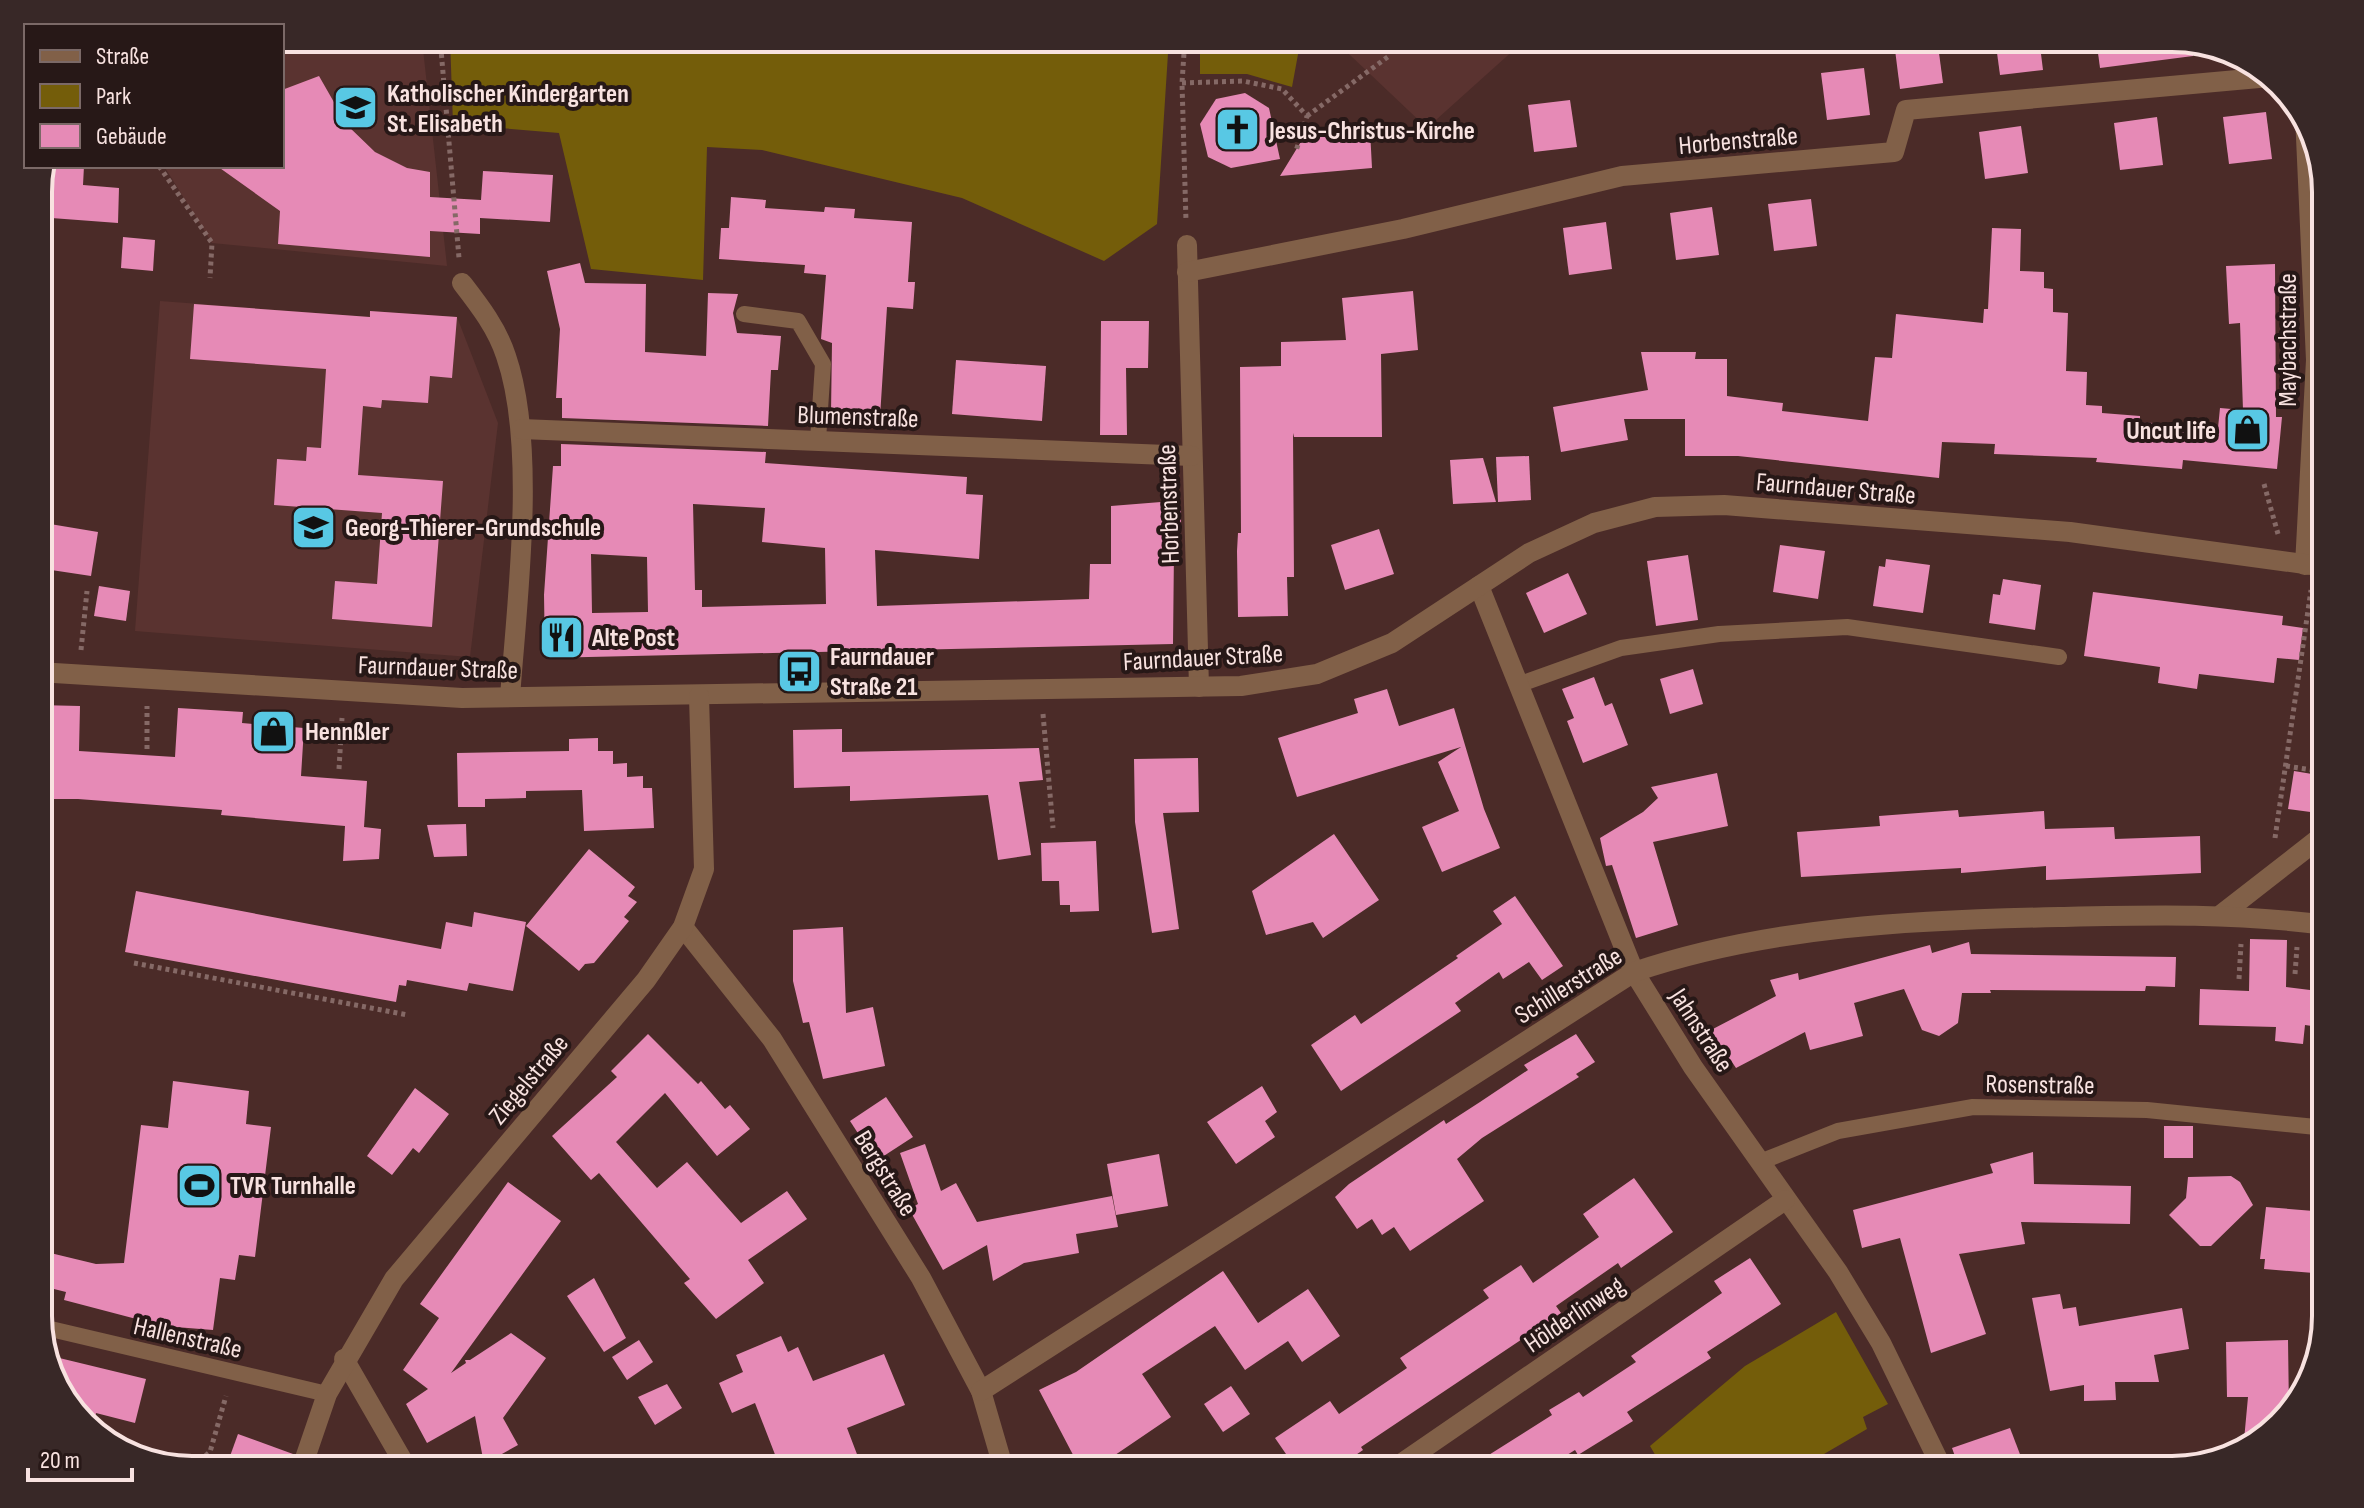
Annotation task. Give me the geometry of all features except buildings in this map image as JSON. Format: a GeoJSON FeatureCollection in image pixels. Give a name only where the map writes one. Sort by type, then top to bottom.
{"type":"FeatureCollection","features":[{"type":"Feature","properties":{"kind":"street","name":"Horbenstraße"},"geometry":{"type":"LineString","coordinates":[[1187,272],[1403,229],[1622,176],[1894,152],[1906,110],[2253,79]]}},
{"type":"Feature","properties":{"kind":"street","name":"Maybachstraße"},"geometry":{"type":"LineString","coordinates":[[2308,160],[2312,222]]}},
{"type":"Feature","properties":{"kind":"street","name":"Horbenstraße"},"geometry":{"type":"LineString","coordinates":[[1187,245],[1199,687]]}},
{"type":"Feature","properties":{"kind":"street"},"geometry":{"type":"LineString","coordinates":[[462,283],[491,322],[506,357],[521,429],[519,579],[510,697]]}},
{"type":"Feature","properties":{"kind":"street","name":"Blumenstraße"},"geometry":{"type":"LineString","coordinates":[[521,429],[1192,456]]}},
{"type":"Feature","properties":{"kind":"street","name":"Maybachstraße"},"geometry":{"type":"LineString","coordinates":[[2295,563],[2312,430]]}},
{"type":"Feature","properties":{"kind":"street","name":"Faurndauer Straße"},"geometry":{"type":"LineString","coordinates":[[52,673],[422,697],[699,696],[1241,686],[1317,674],[1392,643],[1529,553],[1594,523],[1655,507],[1724,505],[2070,532],[2312,565]]}},
{"type":"Feature","properties":{"kind":"street","name":"Jahnstraße"},"geometry":{"type":"LineString","coordinates":[[1479,586],[1634,972],[1693,1067],[1838,1272],[1881,1343],[1936,1456]]}},
{"type":"Feature","properties":{"kind":"street","name":"Ziegelstraße"},"geometry":{"type":"LineString","coordinates":[[306,1456],[327,1394],[344,1359],[394,1279],[646,980],[683,927],[704,869],[699,696]]}},
{"type":"Feature","properties":{"kind":"street"},"geometry":{"type":"LineString","coordinates":[[2222,914],[2269,881],[2312,845]]}},
{"type":"Feature","properties":{"kind":"street","name":"Schillerstraße"},"geometry":{"type":"LineString","coordinates":[[981,1391],[1634,972],[1696,951],[1833,929],[1941,919],[2222,914],[2312,924]]}},
{"type":"Feature","properties":{"kind":"street","name":"Bergstraße"},"geometry":{"type":"LineString","coordinates":[[683,927],[772,1039],[921,1278],[981,1391],[1000,1456]]}},
{"type":"Feature","properties":{"kind":"street","name":"Hölderlinweg"},"geometry":{"type":"LineString","coordinates":[[1412,1456],[1785,1200]]}},
{"type":"Feature","properties":{"kind":"street"},"geometry":{"type":"LineString","coordinates":[[344,1359],[400,1456]]}},
{"type":"Feature","properties":{"kind":"lane"},"geometry":{"type":"LineString","coordinates":[[744,314],[798,321],[823,364],[818,440]]}},
{"type":"Feature","properties":{"kind":"lane"},"geometry":{"type":"LineString","coordinates":[[1518,685],[1621,648],[1719,634],[1847,627],[2059,657]]}},
{"type":"Feature","properties":{"kind":"lane","name":"Rosenstraße"},"geometry":{"type":"LineString","coordinates":[[1760,1162],[1838,1131],[1973,1107],[2147,1110],[2312,1127]]}},
{"type":"Feature","properties":{"kind":"lane","name":"Hallenstraße"},"geometry":{"type":"LineString","coordinates":[[52,1329],[327,1394]]}},
{"type":"Feature","properties":{"kind":"path"},"geometry":{"type":"LineString","coordinates":[[441,52],[462,283]]}},
{"type":"Feature","properties":{"kind":"path"},"geometry":{"type":"LineString","coordinates":[[1184,52],[1182,83],[1187,245]]}},
{"type":"Feature","properties":{"kind":"path"},"geometry":{"type":"LineString","coordinates":[[1296,151],[1307,116],[1389,56]]}},
{"type":"Feature","properties":{"kind":"path"},"geometry":{"type":"LineString","coordinates":[[1182,83],[1243,81],[1282,89],[1307,116]]}},
{"type":"Feature","properties":{"kind":"path"},"geometry":{"type":"LineString","coordinates":[[160,168],[212,243],[210,278]]}},
{"type":"Feature","properties":{"kind":"path"},"geometry":{"type":"LineString","coordinates":[[2264,484],[2295,563]]}},
{"type":"Feature","properties":{"kind":"path"},"geometry":{"type":"LineString","coordinates":[[78,675],[87,591]]}},
{"type":"Feature","properties":{"kind":"path"},"geometry":{"type":"LineString","coordinates":[[2269,881],[2306,621]]}},
{"type":"Feature","properties":{"kind":"path"},"geometry":{"type":"LineString","coordinates":[[147,749],[148,679]]}},
{"type":"Feature","properties":{"kind":"path"},"geometry":{"type":"LineString","coordinates":[[1041,689],[1053,828]]}},
{"type":"Feature","properties":{"kind":"path"},"geometry":{"type":"LineString","coordinates":[[339,769],[344,690]]}},
{"type":"Feature","properties":{"kind":"path"},"geometry":{"type":"LineString","coordinates":[[2286,766],[2312,770]]}},
{"type":"Feature","properties":{"kind":"path"},"geometry":{"type":"LineString","coordinates":[[134,963],[408,1015]]}},
{"type":"Feature","properties":{"kind":"path"},"geometry":{"type":"LineString","coordinates":[[205,1456],[210,1452],[233,1372]]}},
{"type":"Feature","properties":{"kind":"shaded area","name":"Katholischer Kindergarten St. Elisabeth"},"geometry":{"type":"Polygon","coordinates":[[[284,52],[423,52],[447,266],[212,243],[165,168],[284,168],[284,52]]]}},
{"type":"Feature","properties":{"kind":"shaded area"},"geometry":{"type":"Polygon","coordinates":[[[1347,52],[1511,52],[1427,128],[1347,52]]]}},
{"type":"Feature","properties":{"kind":"shaded area","name":"Georg-Thierer-Grundschule"},"geometry":{"type":"Polygon","coordinates":[[[160,301],[369,317],[370,311],[457,317],[498,423],[470,657],[135,631],[160,301]]]}},
{"type":"Feature","properties":{"kind":"green space"},"geometry":{"type":"Polygon","coordinates":[[[450,52],[1168,52],[1157,224],[1104,261],[962,198],[762,150],[707,147],[703,280],[591,269],[559,133],[453,124],[450,52]]]}},
{"type":"Feature","properties":{"kind":"green space"},"geometry":{"type":"Polygon","coordinates":[[[1200,52],[1298,52],[1292,87],[1247,74],[1200,74],[1200,52]]]}},
{"type":"Feature","properties":{"kind":"green space"},"geometry":{"type":"Polygon","coordinates":[[[1836,1312],[1888,1404],[1863,1417],[1867,1429],[1825,1456],[1656,1456],[1650,1446],[1745,1366],[1836,1312]]]}},
{"type":"Feature","properties":{"kind":"place","name":"Katholischer Kindergarten St. Elisabeth"},"geometry":{"type":"Point","coordinates":[356,108]}},
{"type":"Feature","properties":{"kind":"place","name":"Jesus-Christus-Kirche"},"geometry":{"type":"Point","coordinates":[1238,130]}},
{"type":"Feature","properties":{"kind":"place","name":"Uncut life"},"geometry":{"type":"Point","coordinates":[2247,430]}},
{"type":"Feature","properties":{"kind":"place","name":"Georg-Thierer-Grundschule"},"geometry":{"type":"Point","coordinates":[314,527]}},
{"type":"Feature","properties":{"kind":"place","name":"Alte Post"},"geometry":{"type":"Point","coordinates":[561,637]}},
{"type":"Feature","properties":{"kind":"place","name":"Faurndauer Straße 21"},"geometry":{"type":"Point","coordinates":[799,671]}},
{"type":"Feature","properties":{"kind":"place","name":"Hennßler"},"geometry":{"type":"Point","coordinates":[274,731]}},
{"type":"Feature","properties":{"kind":"place","name":"TVR Turnhalle"},"geometry":{"type":"Point","coordinates":[199,1185]}}]}
